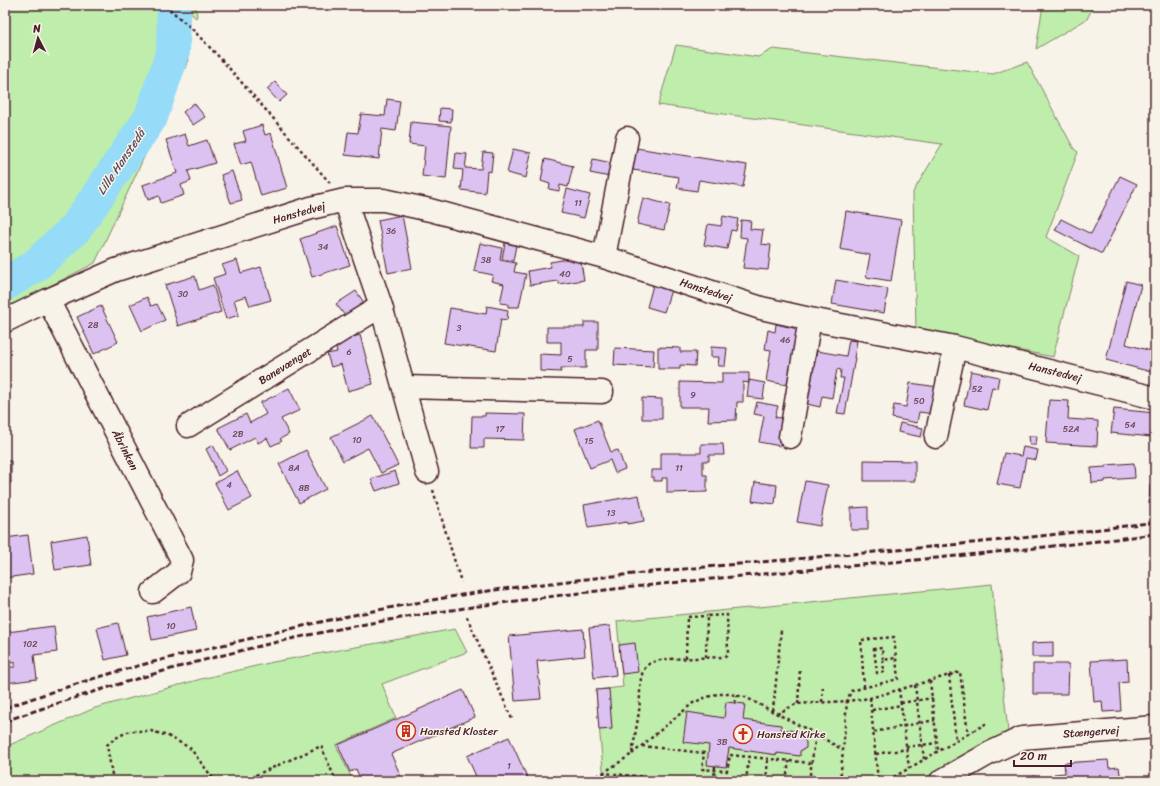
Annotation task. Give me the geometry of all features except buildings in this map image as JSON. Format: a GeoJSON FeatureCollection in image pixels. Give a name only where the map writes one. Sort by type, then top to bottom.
{"type":"FeatureCollection","features":[{"type":"Feature","properties":{"kind":"street"},"geometry":{"type":"LineString","coordinates":[[604,257],[627,138]]}},
{"type":"Feature","properties":{"kind":"street","name":"Hanstedvej"},"geometry":{"type":"LineString","coordinates":[[5,321],[116,270],[311,208],[345,200],[384,200],[430,210],[604,257],[761,308],[955,347],[1155,398]]}},
{"type":"Feature","properties":{"kind":"street"},"geometry":{"type":"LineString","coordinates":[[345,200],[381,306],[427,472]]}},
{"type":"Feature","properties":{"kind":"street","name":"Åbrinken"},"geometry":{"type":"LineString","coordinates":[[48,300],[182,560],[179,572],[153,592]]}},
{"type":"Feature","properties":{"kind":"street","name":"Banevænget"},"geometry":{"type":"LineString","coordinates":[[188,426],[381,306]]}},
{"type":"Feature","properties":{"kind":"street"},"geometry":{"type":"LineString","coordinates":[[790,437],[810,319]]}},
{"type":"Feature","properties":{"kind":"street"},"geometry":{"type":"LineString","coordinates":[[936,437],[955,347]]}},
{"type":"Feature","properties":{"kind":"street"},"geometry":{"type":"LineString","coordinates":[[404,388],[602,392]]}},
{"type":"Feature","properties":{"kind":"street","name":"Stængervej"},"geometry":{"type":"LineString","coordinates":[[942,781],[990,753],[1022,738],[1155,727]]}},
{"type":"Feature","properties":{"kind":"path"},"geometry":{"type":"LineString","coordinates":[[165,5],[192,29],[221,59],[345,200]]}},
{"type":"Feature","properties":{"kind":"path"},"geometry":{"type":"LineString","coordinates":[[427,472],[461,582]]}},
{"type":"Feature","properties":{"kind":"path"},"geometry":{"type":"LineString","coordinates":[[632,754],[639,710],[641,675],[645,668],[651,663],[659,660],[725,657],[728,654],[727,615],[687,617],[686,658]]}},
{"type":"Feature","properties":{"kind":"path"},"geometry":{"type":"LineString","coordinates":[[706,657],[707,616]]}},
{"type":"Feature","properties":{"kind":"path"},"geometry":{"type":"LineString","coordinates":[[467,617],[512,719]]}},
{"type":"Feature","properties":{"kind":"path"},"geometry":{"type":"LineString","coordinates":[[772,711],[781,630]]}},
{"type":"Feature","properties":{"kind":"path"},"geometry":{"type":"LineString","coordinates":[[840,781],[848,701],[851,691],[898,679],[894,637],[861,640],[864,687]]}},
{"type":"Feature","properties":{"kind":"path"},"geometry":{"type":"LineString","coordinates":[[882,648],[883,660],[884,672],[876,673],[874,649],[882,648]]}},
{"type":"Feature","properties":{"kind":"path"},"geometry":{"type":"LineString","coordinates":[[883,660],[896,658]]}},
{"type":"Feature","properties":{"kind":"path"},"geometry":{"type":"LineString","coordinates":[[798,704],[800,669]]}},
{"type":"Feature","properties":{"kind":"path"},"geometry":{"type":"LineString","coordinates":[[777,714],[796,704],[848,701],[870,698],[960,672],[968,734]]}},
{"type":"Feature","properties":{"kind":"path"},"geometry":{"type":"LineString","coordinates":[[949,675],[956,741]]}},
{"type":"Feature","properties":{"kind":"path"},"geometry":{"type":"LineString","coordinates":[[930,680],[938,751]]}},
{"type":"Feature","properties":{"kind":"path"},"geometry":{"type":"LineString","coordinates":[[822,702],[823,684]]}},
{"type":"Feature","properties":{"kind":"path"},"geometry":{"type":"LineString","coordinates":[[915,685],[924,759]]}},
{"type":"Feature","properties":{"kind":"path"},"geometry":{"type":"LineString","coordinates":[[899,689],[909,768]]}},
{"type":"Feature","properties":{"kind":"path"},"geometry":{"type":"LineString","coordinates":[[586,781],[603,773],[632,754],[693,703],[717,694],[745,697],[816,734],[843,750]]}},
{"type":"Feature","properties":{"kind":"path"},"geometry":{"type":"LineString","coordinates":[[735,703],[737,695]]}},
{"type":"Feature","properties":{"kind":"path"},"geometry":{"type":"LineString","coordinates":[[870,698],[878,781]]}},
{"type":"Feature","properties":{"kind":"path"},"geometry":{"type":"LineString","coordinates":[[872,710],[932,698]]}},
{"type":"Feature","properties":{"kind":"path"},"geometry":{"type":"LineString","coordinates":[[874,732],[935,720]]}},
{"type":"Feature","properties":{"kind":"path"},"geometry":{"type":"LineString","coordinates":[[887,781],[987,723]]}},
{"type":"Feature","properties":{"kind":"path"},"geometry":{"type":"LineString","coordinates":[[113,781],[107,745],[114,739],[127,732],[151,731],[168,736],[190,748],[215,781]]}},
{"type":"Feature","properties":{"kind":"path"},"geometry":{"type":"LineString","coordinates":[[809,781],[816,734]]}},
{"type":"Feature","properties":{"kind":"path"},"geometry":{"type":"LineString","coordinates":[[876,754],[937,742]]}},
{"type":"Feature","properties":{"kind":"path"},"geometry":{"type":"LineString","coordinates":[[258,781],[256,775],[321,746],[336,781]]}},
{"type":"Feature","properties":{"kind":"path"},"geometry":{"type":"LineString","coordinates":[[642,746],[704,753],[702,768],[715,770],[727,771],[730,755],[811,763]]}},
{"type":"Feature","properties":{"kind":"path"},"geometry":{"type":"LineString","coordinates":[[746,781],[749,757]]}},
{"type":"Feature","properties":{"kind":"path"},"geometry":{"type":"LineString","coordinates":[[766,781],[768,759]]}},
{"type":"Feature","properties":{"kind":"path"},"geometry":{"type":"LineString","coordinates":[[786,781],[789,761]]}},
{"type":"Feature","properties":{"kind":"path"},"geometry":{"type":"LineString","coordinates":[[714,781],[715,766]]}},
{"type":"Feature","properties":{"kind":"path"},"geometry":{"type":"LineString","coordinates":[[603,773],[663,780],[688,781]]}},
{"type":"Feature","properties":{"kind":"green space"},"geometry":{"type":"Polygon","coordinates":[[[5,5],[156,5],[164,12],[189,60],[95,263],[5,309],[5,5]]]}},
{"type":"Feature","properties":{"kind":"green space"},"geometry":{"type":"Polygon","coordinates":[[[181,5],[195,5],[197,15],[196,18],[181,5]]]}},
{"type":"Feature","properties":{"kind":"green space"},"geometry":{"type":"Polygon","coordinates":[[[1043,5],[1094,5],[1087,19],[1036,49],[1043,5]]]}},
{"type":"Feature","properties":{"kind":"green space"},"geometry":{"type":"Polygon","coordinates":[[[676,45],[758,57],[773,49],[993,74],[1027,62],[1074,149],[1078,152],[1046,237],[1079,256],[1053,357],[916,330],[913,192],[942,144],[658,105],[676,45]]]}},
{"type":"Feature","properties":{"kind":"green space"},"geometry":{"type":"Polygon","coordinates":[[[992,584],[1008,731],[919,781],[604,781],[596,690],[623,687],[617,621],[992,584]]]}},
{"type":"Feature","properties":{"kind":"green space"},"geometry":{"type":"Polygon","coordinates":[[[455,629],[467,652],[382,684],[396,718],[336,745],[353,781],[5,781],[5,747],[95,708],[201,679],[273,662],[455,629]]]}},
{"type":"Feature","properties":{"kind":"waterway","name":"Lille Hanstedå"},"geometry":{"type":"LineString","coordinates":[[5,284],[35,266],[75,229],[151,117],[173,52],[174,5]]}},
{"type":"Feature","properties":{"kind":"railway"},"geometry":{"type":"LineString","coordinates":[[5,708],[101,676],[177,656],[340,618],[464,595],[660,571],[990,541],[1155,522]]}},
{"type":"Feature","properties":{"kind":"railway"},"geometry":{"type":"LineString","coordinates":[[5,721],[173,668],[258,646],[344,628],[445,611],[546,597],[647,586],[1054,546],[1155,534]]}},
{"type":"Feature","properties":{"kind":"place","name":"Hansted Kloster"},"geometry":{"type":"Point","coordinates":[406,731]}},
{"type":"Feature","properties":{"kind":"place","name":"Hansted Kirke"},"geometry":{"type":"Point","coordinates":[743,734]}}]}
